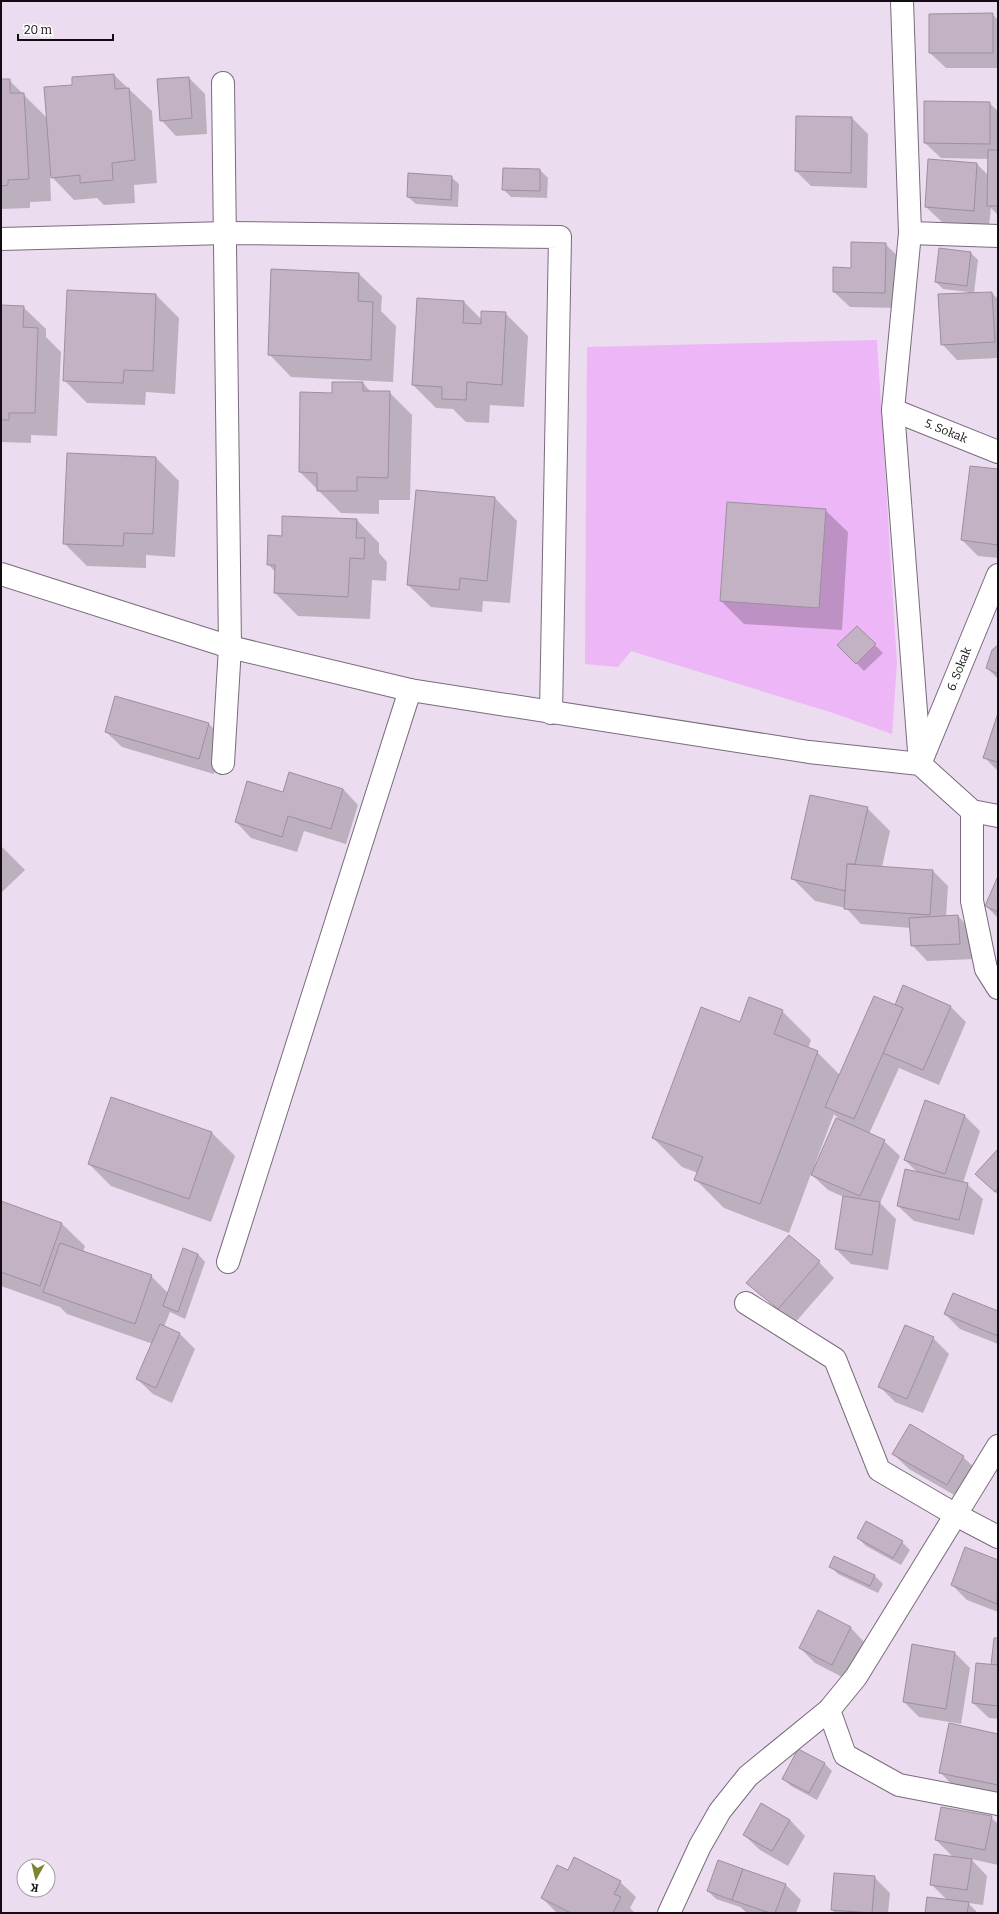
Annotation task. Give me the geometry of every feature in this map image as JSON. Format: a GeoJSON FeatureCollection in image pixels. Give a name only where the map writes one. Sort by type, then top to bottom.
{"type":"FeatureCollection","features":[{"type":"Feature","properties":{"kind":"street"},"geometry":{"type":"LineString","coordinates":[[902,1],[910,233],[893,410],[920,764]]}},
{"type":"Feature","properties":{"kind":"street"},"geometry":{"type":"LineString","coordinates":[[223,83],[230,647],[223,763]]}},
{"type":"Feature","properties":{"kind":"street"},"geometry":{"type":"LineString","coordinates":[[1,239],[226,233],[560,237],[551,712]]}},
{"type":"Feature","properties":{"kind":"street"},"geometry":{"type":"LineString","coordinates":[[910,233],[998,236]]}},
{"type":"Feature","properties":{"kind":"street","name":"5. Sokak"},"geometry":{"type":"LineString","coordinates":[[893,410],[998,452]]}},
{"type":"Feature","properties":{"kind":"street"},"geometry":{"type":"LineString","coordinates":[[1,574],[230,647],[410,690],[809,752],[920,764],[972,811],[998,816]]}},
{"type":"Feature","properties":{"kind":"street","name":"6. Sokak"},"geometry":{"type":"LineString","coordinates":[[920,764],[998,575]]}},
{"type":"Feature","properties":{"kind":"street"},"geometry":{"type":"LineString","coordinates":[[228,1262],[410,690]]}},
{"type":"Feature","properties":{"kind":"street"},"geometry":{"type":"LineString","coordinates":[[972,811],[972,901],[986,969],[998,988]]}},
{"type":"Feature","properties":{"kind":"street"},"geometry":{"type":"LineString","coordinates":[[746,1303],[835,1359],[878,1470],[956,1516],[998,1537]]}},
{"type":"Feature","properties":{"kind":"street"},"geometry":{"type":"LineString","coordinates":[[669,1913],[700,1846],[720,1811],[748,1776],[829,1710],[856,1677],[998,1446]]}},
{"type":"Feature","properties":{"kind":"street"},"geometry":{"type":"LineString","coordinates":[[829,1710],[845,1755],[899,1785],[998,1804]]}},
{"type":"Feature","properties":{"kind":"shaded area"},"geometry":{"type":"Polygon","coordinates":[[[877,340],[897,663],[892,734],[833,713],[631,651],[618,667],[585,664],[587,347],[877,340]]]}},
{"type":"Feature","properties":{"kind":"building"},"geometry":{"type":"Polygon","coordinates":[[[993,13],[993,53],[929,53],[929,14],[993,13]]]}},
{"type":"Feature","properties":{"kind":"building"},"geometry":{"type":"Polygon","coordinates":[[[114,74],[115,89],[129,88],[135,160],[112,163],[113,180],[80,183],[80,175],[51,178],[44,87],[72,85],[72,77],[114,74]]]}},
{"type":"Feature","properties":{"kind":"building"},"geometry":{"type":"Polygon","coordinates":[[[189,77],[192,118],[160,121],[157,79],[189,77]]]}},
{"type":"Feature","properties":{"kind":"building"},"geometry":{"type":"Polygon","coordinates":[[[1,79],[10,79],[10,93],[24,93],[29,179],[8,180],[8,185],[1,186],[1,79]]]}},
{"type":"Feature","properties":{"kind":"building"},"geometry":{"type":"Polygon","coordinates":[[[924,101],[990,102],[990,144],[924,143],[924,101]]]}},
{"type":"Feature","properties":{"kind":"building"},"geometry":{"type":"Polygon","coordinates":[[[796,116],[852,117],[851,173],[795,171],[796,116]]]}},
{"type":"Feature","properties":{"kind":"building"},"geometry":{"type":"Polygon","coordinates":[[[988,150],[998,150],[998,206],[987,206],[988,150]]]}},
{"type":"Feature","properties":{"kind":"building"},"geometry":{"type":"Polygon","coordinates":[[[928,159],[977,163],[974,211],[925,207],[928,159]]]}},
{"type":"Feature","properties":{"kind":"building"},"geometry":{"type":"Polygon","coordinates":[[[503,168],[540,169],[540,191],[502,190],[503,168]]]}},
{"type":"Feature","properties":{"kind":"building"},"geometry":{"type":"Polygon","coordinates":[[[408,173],[452,176],[451,200],[407,197],[408,173]]]}},
{"type":"Feature","properties":{"kind":"building"},"geometry":{"type":"Polygon","coordinates":[[[851,242],[886,243],[885,293],[833,292],[833,267],[851,268],[851,242]]]}},
{"type":"Feature","properties":{"kind":"building"},"geometry":{"type":"Polygon","coordinates":[[[939,248],[971,252],[967,286],[935,282],[939,248]]]}},
{"type":"Feature","properties":{"kind":"building"},"geometry":{"type":"Polygon","coordinates":[[[271,269],[359,273],[358,301],[373,302],[371,360],[268,355],[271,269]]]}},
{"type":"Feature","properties":{"kind":"building"},"geometry":{"type":"Polygon","coordinates":[[[67,290],[156,294],[153,371],[124,370],[123,383],[63,381],[67,290]]]}},
{"type":"Feature","properties":{"kind":"building"},"geometry":{"type":"Polygon","coordinates":[[[992,292],[995,342],[941,345],[938,294],[992,292]]]}},
{"type":"Feature","properties":{"kind":"building"},"geometry":{"type":"Polygon","coordinates":[[[417,298],[464,301],[463,323],[481,324],[481,311],[506,312],[502,385],[467,382],[466,400],[442,399],[442,387],[412,385],[417,298]]]}},
{"type":"Feature","properties":{"kind":"building"},"geometry":{"type":"Polygon","coordinates":[[[1,305],[24,306],[23,327],[38,328],[35,413],[9,413],[9,420],[1,420],[1,305]]]}},
{"type":"Feature","properties":{"kind":"building"},"geometry":{"type":"Polygon","coordinates":[[[332,382],[363,382],[363,391],[390,391],[388,478],[357,477],[357,491],[317,491],[317,473],[299,472],[300,392],[332,393],[332,382]]]}},
{"type":"Feature","properties":{"kind":"building"},"geometry":{"type":"Polygon","coordinates":[[[67,453],[156,457],[153,534],[124,533],[123,546],[63,544],[67,453]]]}},
{"type":"Feature","properties":{"kind":"building"},"geometry":{"type":"Polygon","coordinates":[[[970,466],[998,469],[998,545],[961,540],[970,466]]]}},
{"type":"Feature","properties":{"kind":"building"},"geometry":{"type":"Polygon","coordinates":[[[416,490],[495,497],[487,581],[460,578],[459,590],[407,585],[416,490]]]}},
{"type":"Feature","properties":{"kind":"building"},"geometry":{"type":"Polygon","coordinates":[[[727,502],[826,509],[819,608],[720,601],[727,502]]]}},
{"type":"Feature","properties":{"kind":"building"},"geometry":{"type":"Polygon","coordinates":[[[282,516],[357,519],[356,538],[365,538],[364,559],[350,558],[348,597],[274,593],[275,565],[267,565],[268,535],[282,536],[282,516]]]}},
{"type":"Feature","properties":{"kind":"building"},"geometry":{"type":"Polygon","coordinates":[[[857,626],[876,644],[856,664],[837,645],[857,626]]]}},
{"type":"Feature","properties":{"kind":"building"},"geometry":{"type":"Polygon","coordinates":[[[998,645],[998,674],[986,668],[992,650],[998,645]]]}},
{"type":"Feature","properties":{"kind":"building"},"geometry":{"type":"Polygon","coordinates":[[[115,696],[209,723],[199,759],[105,732],[115,696]]]}},
{"type":"Feature","properties":{"kind":"building"},"geometry":{"type":"Polygon","coordinates":[[[998,713],[998,762],[983,758],[998,713]]]}},
{"type":"Feature","properties":{"kind":"building"},"geometry":{"type":"Polygon","coordinates":[[[289,772],[343,789],[331,829],[288,816],[282,837],[235,822],[247,781],[283,792],[289,772]]]}},
{"type":"Feature","properties":{"kind":"building"},"geometry":{"type":"Polygon","coordinates":[[[810,795],[868,807],[855,864],[847,864],[846,891],[791,879],[810,795]]]}},
{"type":"Feature","properties":{"kind":"building"},"geometry":{"type":"Polygon","coordinates":[[[847,864],[933,870],[930,915],[844,909],[847,864]]]}},
{"type":"Feature","properties":{"kind":"building"},"geometry":{"type":"Polygon","coordinates":[[[998,876],[998,912],[985,906],[998,876]]]}},
{"type":"Feature","properties":{"kind":"building"},"geometry":{"type":"Polygon","coordinates":[[[958,915],[960,944],[911,946],[909,918],[958,915]]]}},
{"type":"Feature","properties":{"kind":"building"},"geometry":{"type":"Polygon","coordinates":[[[903,985],[951,1006],[923,1070],[883,1053],[903,1008],[895,1005],[903,985]]]}},
{"type":"Feature","properties":{"kind":"building"},"geometry":{"type":"Polygon","coordinates":[[[874,996],[903,1008],[854,1119],[825,1107],[874,996]]]}},
{"type":"Feature","properties":{"kind":"building"},"geometry":{"type":"Polygon","coordinates":[[[749,997],[783,1010],[774,1034],[818,1051],[760,1204],[694,1180],[703,1157],[652,1138],[701,1007],[740,1022],[749,997]]]}},
{"type":"Feature","properties":{"kind":"building"},"geometry":{"type":"Polygon","coordinates":[[[111,1097],[212,1132],[189,1199],[88,1164],[111,1097]]]}},
{"type":"Feature","properties":{"kind":"building"},"geometry":{"type":"Polygon","coordinates":[[[925,1100],[965,1115],[945,1174],[904,1160],[925,1100]]]}},
{"type":"Feature","properties":{"kind":"building"},"geometry":{"type":"Polygon","coordinates":[[[836,1118],[885,1140],[860,1196],[811,1175],[836,1118]]]}},
{"type":"Feature","properties":{"kind":"building"},"geometry":{"type":"Polygon","coordinates":[[[998,1149],[998,1188],[995,1192],[975,1174],[998,1149]]]}},
{"type":"Feature","properties":{"kind":"building"},"geometry":{"type":"Polygon","coordinates":[[[905,1169],[968,1183],[959,1220],[897,1206],[905,1169]]]}},
{"type":"Feature","properties":{"kind":"building"},"geometry":{"type":"Polygon","coordinates":[[[843,1196],[880,1202],[872,1255],[835,1249],[843,1196]]]}},
{"type":"Feature","properties":{"kind":"building"},"geometry":{"type":"Polygon","coordinates":[[[1,1201],[62,1223],[40,1286],[1,1272],[1,1201]]]}},
{"type":"Feature","properties":{"kind":"building"},"geometry":{"type":"Polygon","coordinates":[[[789,1235],[820,1261],[778,1309],[746,1283],[789,1235]]]}},
{"type":"Feature","properties":{"kind":"building"},"geometry":{"type":"Polygon","coordinates":[[[60,1243],[152,1275],[135,1324],[43,1292],[60,1243]]]}},
{"type":"Feature","properties":{"kind":"building"},"geometry":{"type":"Polygon","coordinates":[[[183,1248],[198,1254],[178,1312],[163,1306],[183,1248]]]}},
{"type":"Feature","properties":{"kind":"building"},"geometry":{"type":"Polygon","coordinates":[[[953,1293],[998,1311],[998,1336],[944,1314],[953,1293]]]}},
{"type":"Feature","properties":{"kind":"building"},"geometry":{"type":"Polygon","coordinates":[[[160,1324],[180,1333],[156,1388],[136,1379],[160,1324]]]}},
{"type":"Feature","properties":{"kind":"building"},"geometry":{"type":"Polygon","coordinates":[[[905,1325],[934,1337],[907,1399],[878,1387],[905,1325]]]}},
{"type":"Feature","properties":{"kind":"building"},"geometry":{"type":"Polygon","coordinates":[[[910,1424],[964,1456],[947,1485],[892,1454],[910,1424]]]}},
{"type":"Feature","properties":{"kind":"building"},"geometry":{"type":"Polygon","coordinates":[[[866,1521],[903,1541],[893,1558],[857,1538],[866,1521]]]}},
{"type":"Feature","properties":{"kind":"building"},"geometry":{"type":"Polygon","coordinates":[[[965,1547],[998,1560],[997,1604],[951,1585],[965,1547]]]}},
{"type":"Feature","properties":{"kind":"building"},"geometry":{"type":"Polygon","coordinates":[[[834,1556],[875,1575],[870,1586],[829,1567],[834,1556]]]}},
{"type":"Feature","properties":{"kind":"building"},"geometry":{"type":"Polygon","coordinates":[[[818,1610],[851,1627],[832,1665],[799,1648],[818,1610]]]}},
{"type":"Feature","properties":{"kind":"building"},"geometry":{"type":"Polygon","coordinates":[[[994,1638],[998,1638],[998,1665],[991,1665],[994,1638]]]}},
{"type":"Feature","properties":{"kind":"building"},"geometry":{"type":"Polygon","coordinates":[[[912,1644],[955,1652],[946,1709],[903,1702],[912,1644]]]}},
{"type":"Feature","properties":{"kind":"building"},"geometry":{"type":"Polygon","coordinates":[[[976,1663],[998,1665],[998,1706],[972,1703],[976,1663]]]}},
{"type":"Feature","properties":{"kind":"building"},"geometry":{"type":"Polygon","coordinates":[[[949,1723],[998,1734],[998,1785],[939,1773],[949,1723]]]}},
{"type":"Feature","properties":{"kind":"building"},"geometry":{"type":"Polygon","coordinates":[[[798,1749],[825,1763],[809,1793],[782,1779],[798,1749]]]}},
{"type":"Feature","properties":{"kind":"building"},"geometry":{"type":"Polygon","coordinates":[[[761,1803],[790,1820],[772,1851],[743,1835],[761,1803]]]}},
{"type":"Feature","properties":{"kind":"building"},"geometry":{"type":"Polygon","coordinates":[[[941,1807],[992,1816],[985,1850],[935,1840],[941,1807]]]}},
{"type":"Feature","properties":{"kind":"building"},"geometry":{"type":"Polygon","coordinates":[[[934,1854],[972,1859],[967,1890],[930,1885],[934,1854]]]}},
{"type":"Feature","properties":{"kind":"building"},"geometry":{"type":"Polygon","coordinates":[[[574,1857],[621,1881],[614,1894],[621,1897],[613,1913],[571,1913],[541,1898],[557,1865],[568,1870],[574,1857]]]}},
{"type":"Feature","properties":{"kind":"building"},"geometry":{"type":"Polygon","coordinates":[[[718,1860],[743,1869],[732,1900],[707,1891],[718,1860]]]}},
{"type":"Feature","properties":{"kind":"building"},"geometry":{"type":"Polygon","coordinates":[[[743,1869],[786,1884],[775,1913],[770,1913],[732,1900],[743,1869]]]}},
{"type":"Feature","properties":{"kind":"building"},"geometry":{"type":"Polygon","coordinates":[[[834,1873],[875,1876],[872,1913],[831,1910],[834,1873]]]}},
{"type":"Feature","properties":{"kind":"building"},"geometry":{"type":"Polygon","coordinates":[[[927,1897],[969,1902],[967,1913],[925,1913],[927,1897]]]}}]}
